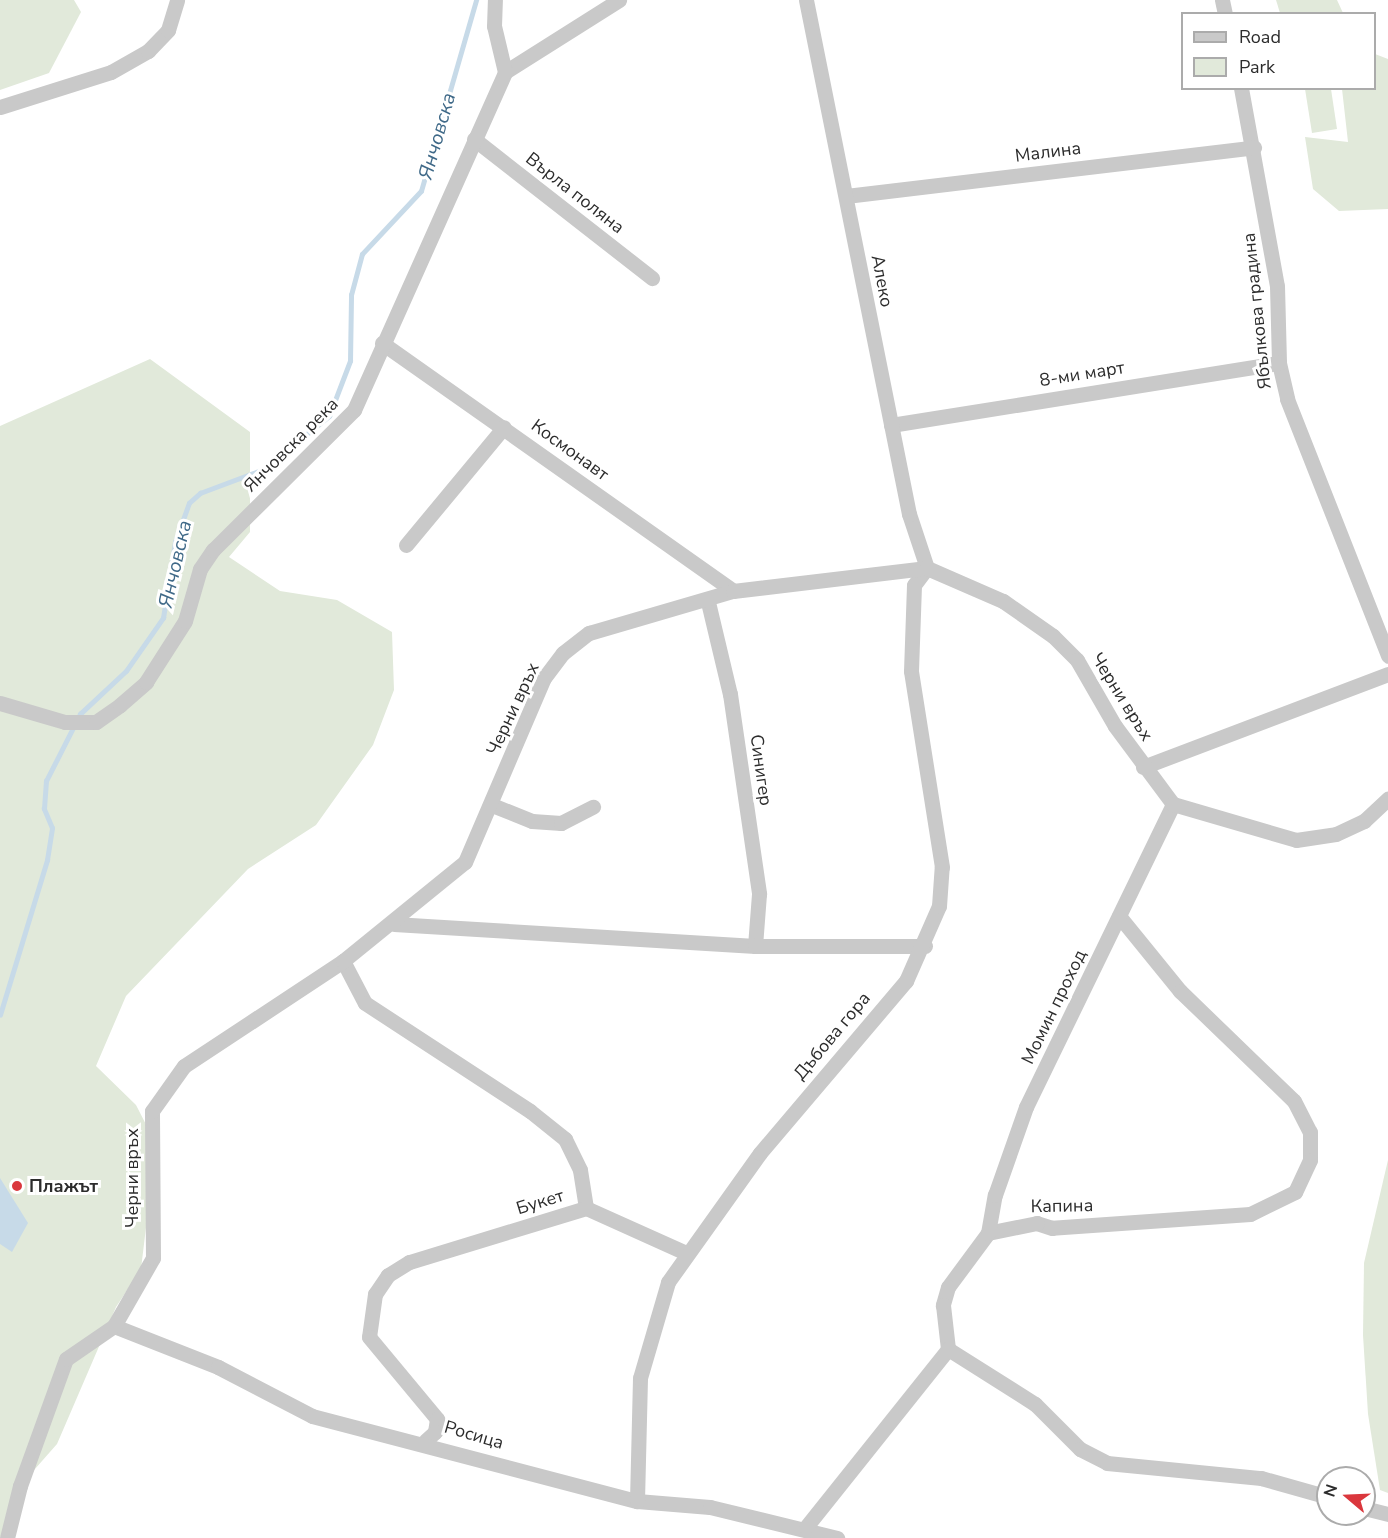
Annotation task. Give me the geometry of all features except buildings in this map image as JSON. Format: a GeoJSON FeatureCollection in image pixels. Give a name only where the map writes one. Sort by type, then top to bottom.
{"type":"FeatureCollection","features":[{"type":"Feature","properties":{"kind":"street"},"geometry":{"type":"LineString","coordinates":[[0,107],[111,72],[148,51],[168,30],[177,0]]}},
{"type":"Feature","properties":{"kind":"street"},"geometry":{"type":"LineString","coordinates":[[495,0],[494,26],[505,72],[619,0]]}},
{"type":"Feature","properties":{"kind":"street","name":"Алеко"},"geometry":{"type":"LineString","coordinates":[[806,0],[891,425],[927,568]]}},
{"type":"Feature","properties":{"kind":"street","name":"Янчовска река"},"geometry":{"type":"LineString","coordinates":[[0,703],[65,722],[96,722],[146,682],[185,621],[200,570],[213,550],[354,410],[505,72]]}},
{"type":"Feature","properties":{"kind":"street","name":"Ябълкова градина"},"geometry":{"type":"LineString","coordinates":[[1241,90],[1254,147],[1277,286],[1280,363],[1296,433],[1388,657]]}},
{"type":"Feature","properties":{"kind":"street","name":"Върла поляна"},"geometry":{"type":"LineString","coordinates":[[474,139],[652,278]]}},
{"type":"Feature","properties":{"kind":"street","name":"Малина"},"geometry":{"type":"LineString","coordinates":[[846,196],[1254,147]]}},
{"type":"Feature","properties":{"kind":"street","name":"Космонавт"},"geometry":{"type":"LineString","coordinates":[[382,343],[733,591]]}},
{"type":"Feature","properties":{"kind":"street","name":"8-ми март"},"geometry":{"type":"LineString","coordinates":[[891,425],[1280,363]]}},
{"type":"Feature","properties":{"kind":"street"},"geometry":{"type":"LineString","coordinates":[[406,546],[504,427]]}},
{"type":"Feature","properties":{"kind":"street","name":"Черни връх"},"geometry":{"type":"LineString","coordinates":[[7,1538],[20,1486],[66,1359],[114,1326],[153,1258],[152,1111],[184,1066],[344,961],[394,924],[465,862],[492,805],[544,678],[563,653],[589,633],[708,602],[733,591],[927,568],[1003,601],[1053,636],[1077,660],[1143,766],[1173,804]]}},
{"type":"Feature","properties":{"kind":"street","name":"Дъбова гора"},"geometry":{"type":"LineString","coordinates":[[637,1501],[644,1359],[658,1303],[684,1252],[906,981],[925,946],[939,906],[942,867],[911,671],[914,585],[927,568]]}},
{"type":"Feature","properties":{"kind":"street","name":"Синигер"},"geometry":{"type":"LineString","coordinates":[[708,602],[730,694],[759,894],[755,946]]}},
{"type":"Feature","properties":{"kind":"street"},"geometry":{"type":"LineString","coordinates":[[1143,766],[1388,674]]}},
{"type":"Feature","properties":{"kind":"street"},"geometry":{"type":"LineString","coordinates":[[1173,804],[1296,840],[1336,834],[1364,821],[1388,799]]}},
{"type":"Feature","properties":{"kind":"street","name":"Момин проход"},"geometry":{"type":"LineString","coordinates":[[988,1233],[995,1195],[1026,1107],[1173,804]]}},
{"type":"Feature","properties":{"kind":"street"},"geometry":{"type":"LineString","coordinates":[[492,805],[532,821],[561,823],[593,807]]}},
{"type":"Feature","properties":{"kind":"street","name":"Капина"},"geometry":{"type":"LineString","coordinates":[[988,1233],[1037,1223],[1052,1228],[1250,1214],[1295,1192],[1310,1160],[1310,1132],[1294,1101],[1180,991],[1119,916]]}},
{"type":"Feature","properties":{"kind":"street"},"geometry":{"type":"LineString","coordinates":[[394,924],[755,946],[925,946]]}},
{"type":"Feature","properties":{"kind":"street","name":"Букет"},"geometry":{"type":"LineString","coordinates":[[344,961],[366,1003],[565,1139],[579,1170],[586,1208],[409,1262],[382,1284],[368,1315],[369,1337],[437,1419],[435,1432],[425,1441]]}},
{"type":"Feature","properties":{"kind":"street"},"geometry":{"type":"LineString","coordinates":[[586,1208],[684,1252]]}},
{"type":"Feature","properties":{"kind":"street"},"geometry":{"type":"LineString","coordinates":[[806,1527],[939,1366],[948,1349],[943,1305],[948,1287],[988,1233]]}},
{"type":"Feature","properties":{"kind":"street","name":"Росица"},"geometry":{"type":"LineString","coordinates":[[114,1326],[218,1367],[312,1416],[425,1441],[637,1501],[710,1507],[806,1527],[837,1538]]}},
{"type":"Feature","properties":{"kind":"street"},"geometry":{"type":"LineString","coordinates":[[948,1349],[1035,1404],[1080,1449],[1107,1463],[1261,1478],[1316,1494]]}},
{"type":"Feature","properties":{"kind":"green space"},"geometry":{"type":"Polygon","coordinates":[[[0,0],[74,0],[81,12],[49,73],[0,90],[0,0]]]}},
{"type":"Feature","properties":{"kind":"green space"},"geometry":{"type":"Polygon","coordinates":[[[1276,0],[1337,0],[1343,12],[1280,12],[1276,0]]]}},
{"type":"Feature","properties":{"kind":"green space"},"geometry":{"type":"Polygon","coordinates":[[[1376,54],[1388,59],[1388,209],[1339,211],[1313,189],[1305,137],[1348,142],[1342,90],[1376,90],[1376,54]]]}},
{"type":"Feature","properties":{"kind":"green space"},"geometry":{"type":"Polygon","coordinates":[[[1305,90],[1331,90],[1337,129],[1312,133],[1305,90]]]}},
{"type":"Feature","properties":{"kind":"green space"},"geometry":{"type":"Polygon","coordinates":[[[150,359],[250,432],[250,532],[229,557],[280,591],[337,600],[392,632],[394,690],[373,745],[316,825],[248,869],[126,996],[96,1066],[136,1105],[156,1144],[141,1269],[116,1307],[57,1444],[20,1486],[0,1538],[0,426],[150,359]]]}},
{"type":"Feature","properties":{"kind":"green space"},"geometry":{"type":"Polygon","coordinates":[[[1388,1160],[1388,1493],[1380,1490],[1368,1414],[1363,1335],[1364,1263],[1388,1160]]]}},
{"type":"Feature","properties":{"kind":"water"},"geometry":{"type":"Polygon","coordinates":[[[0,1178],[28,1223],[12,1252],[0,1244],[0,1178]]]}},
{"type":"Feature","properties":{"kind":"waterway","name":"Янчовска"},"geometry":{"type":"LineString","coordinates":[[0,1015],[47,860],[52,828],[44,809],[46,781],[80,714],[126,671],[163,618],[175,542],[189,503],[200,493],[264,469],[329,416],[350,361],[351,295],[362,254],[421,191],[476,0]]}},
{"type":"Feature","properties":{"kind":"place","name":"Плажът"},"geometry":{"type":"Point","coordinates":[17,1186]}}]}
